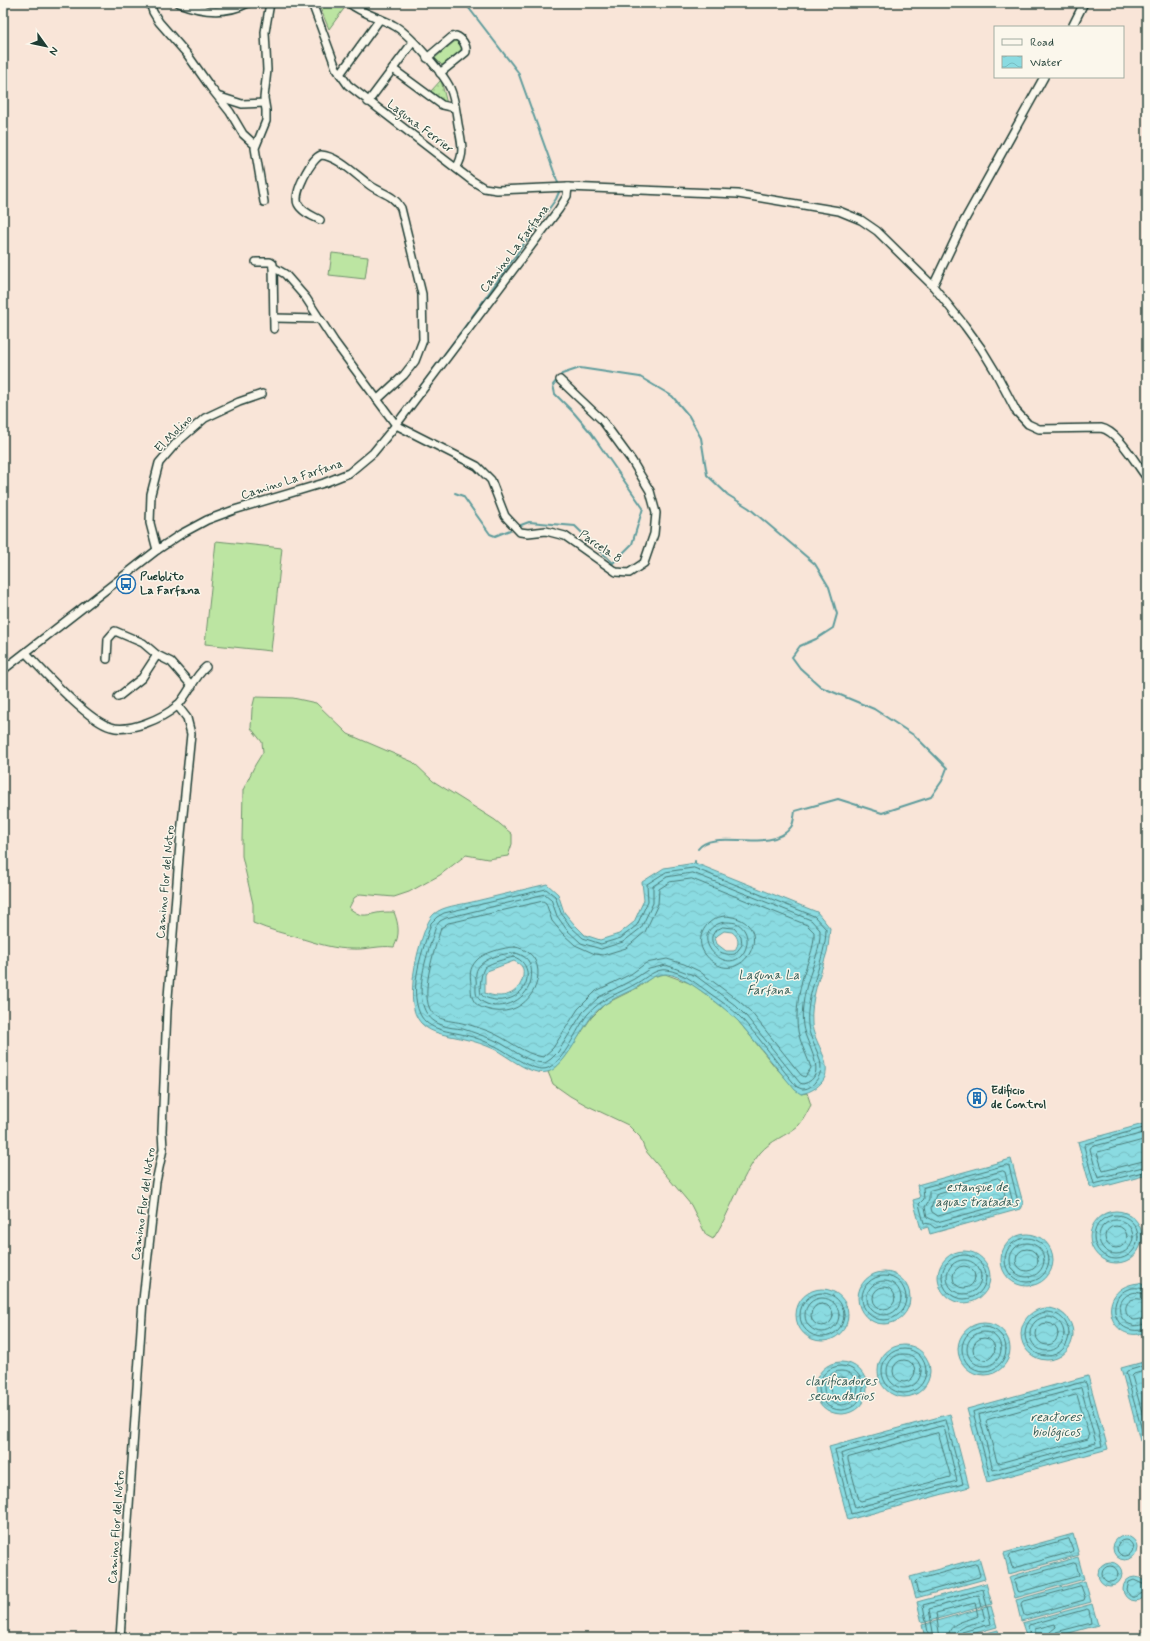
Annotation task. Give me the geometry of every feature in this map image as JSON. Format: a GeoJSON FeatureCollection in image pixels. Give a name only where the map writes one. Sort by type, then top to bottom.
{"type":"FeatureCollection","features":[{"type":"Feature","properties":{"kind":"street"},"geometry":{"type":"LineString","coordinates":[[150,3],[152,12],[159,22],[187,54],[230,112],[241,130],[255,145]]}},
{"type":"Feature","properties":{"kind":"street"},"geometry":{"type":"LineString","coordinates":[[179,3],[200,10],[215,12],[228,10],[243,4]]}},
{"type":"Feature","properties":{"kind":"street"},"geometry":{"type":"LineString","coordinates":[[264,202],[255,145],[266,121],[264,103],[267,70],[265,26],[270,3]]}},
{"type":"Feature","properties":{"kind":"street","name":"Laguna Ferrier"},"geometry":{"type":"LineString","coordinates":[[312,3],[340,74],[353,90],[479,186],[497,190],[568,187],[738,194],[839,211],[862,220],[877,231],[933,286],[962,321],[981,348],[995,371],[1011,403],[1025,422],[1039,429],[1101,428],[1108,430],[1118,439],[1147,478]]}},
{"type":"Feature","properties":{"kind":"street"},"geometry":{"type":"LineString","coordinates":[[349,3],[363,13],[397,27],[427,58],[451,89],[463,151],[456,168]]}},
{"type":"Feature","properties":{"kind":"street"},"geometry":{"type":"LineString","coordinates":[[1072,26],[1084,3]]}},
{"type":"Feature","properties":{"kind":"street"},"geometry":{"type":"LineString","coordinates":[[340,74],[380,20]]}},
{"type":"Feature","properties":{"kind":"street"},"geometry":{"type":"LineString","coordinates":[[427,58],[452,38],[456,36],[459,37],[466,46],[466,52],[440,73]]}},
{"type":"Feature","properties":{"kind":"street"},"geometry":{"type":"LineString","coordinates":[[368,102],[413,42]]}},
{"type":"Feature","properties":{"kind":"street"},"geometry":{"type":"LineString","coordinates":[[393,69],[442,105],[455,108]]}},
{"type":"Feature","properties":{"kind":"street"},"geometry":{"type":"LineString","coordinates":[[933,286],[963,223],[1043,78]]}},
{"type":"Feature","properties":{"kind":"street"},"geometry":{"type":"LineString","coordinates":[[218,96],[242,104],[264,103]]}},
{"type":"Feature","properties":{"kind":"street"},"geometry":{"type":"LineString","coordinates":[[320,220],[303,210],[299,205],[297,197],[308,170],[316,158],[321,155],[330,158],[357,174],[370,185],[387,194],[398,203],[403,214],[422,294],[423,340],[415,361],[404,375],[378,399]]}},
{"type":"Feature","properties":{"kind":"street","name":"Camino La Farfana"},"geometry":{"type":"LineString","coordinates":[[3,670],[158,550],[181,534],[207,520],[234,510],[324,483],[349,473],[373,453],[396,425],[558,209],[567,196],[568,187]]}},
{"type":"Feature","properties":{"kind":"street"},"geometry":{"type":"LineString","coordinates":[[256,262],[271,262],[273,268],[274,330]]}},
{"type":"Feature","properties":{"kind":"street"},"geometry":{"type":"LineString","coordinates":[[273,268],[285,274],[306,298],[334,341],[396,425]]}},
{"type":"Feature","properties":{"kind":"street"},"geometry":{"type":"LineString","coordinates":[[274,318],[319,319]]}},
{"type":"Feature","properties":{"kind":"street","name":"Parcela 8"},"geometry":{"type":"LineString","coordinates":[[396,425],[477,466],[491,480],[505,516],[520,532],[528,533],[546,531],[565,536],[616,572],[630,573],[644,563],[654,534],[656,513],[650,491],[632,461],[602,420],[560,380]]}},
{"type":"Feature","properties":{"kind":"street","name":"El Molino"},"geometry":{"type":"LineString","coordinates":[[158,550],[150,523],[151,494],[160,463],[177,442],[205,418],[238,402],[262,394]]}},
{"type":"Feature","properties":{"kind":"street"},"geometry":{"type":"LineString","coordinates":[[107,659],[108,638],[115,631],[143,643],[157,655],[171,662],[192,686]]}},
{"type":"Feature","properties":{"kind":"street"},"geometry":{"type":"LineString","coordinates":[[26,653],[78,704],[96,719],[111,727],[122,728],[152,720],[167,713],[190,691],[198,674],[206,667]]}},
{"type":"Feature","properties":{"kind":"street"},"geometry":{"type":"LineString","coordinates":[[118,697],[142,678],[157,655]]}},
{"type":"Feature","properties":{"kind":"street","name":"Camino Flor del Notro"},"geometry":{"type":"LineString","coordinates":[[120,1638],[143,1300],[156,1182],[163,1149],[162,1131],[168,1002],[180,844],[191,734],[187,718],[177,705]]}},
{"type":"Feature","properties":{"kind":"green space"},"geometry":{"type":"Polygon","coordinates":[[[318,3],[343,3],[346,6],[329,29],[318,3]]]}},
{"type":"Feature","properties":{"kind":"green space"},"geometry":{"type":"Polygon","coordinates":[[[456,41],[462,47],[461,50],[443,66],[435,58],[456,41]]]}},
{"type":"Feature","properties":{"kind":"green space"},"geometry":{"type":"Polygon","coordinates":[[[441,80],[447,104],[431,91],[441,80]]]}},
{"type":"Feature","properties":{"kind":"green space"},"geometry":{"type":"Polygon","coordinates":[[[332,253],[368,257],[365,279],[329,275],[332,253]]]}},
{"type":"Feature","properties":{"kind":"green space"},"geometry":{"type":"Polygon","coordinates":[[[216,541],[282,548],[271,651],[205,644],[216,541]]]}},
{"type":"Feature","properties":{"kind":"green space"},"geometry":{"type":"Polygon","coordinates":[[[255,697],[293,698],[316,703],[348,734],[413,762],[433,781],[495,820],[512,834],[512,844],[508,856],[488,859],[466,855],[440,875],[409,892],[394,897],[360,894],[354,898],[349,908],[356,913],[365,915],[381,912],[394,912],[398,930],[394,947],[346,949],[333,947],[278,932],[253,923],[253,904],[242,856],[242,840],[243,790],[263,752],[262,742],[251,728],[252,709],[255,697]]]}},
{"type":"Feature","properties":{"kind":"green space"},"geometry":{"type":"Polygon","coordinates":[[[665,974],[692,984],[729,1012],[739,1022],[776,1068],[801,1094],[807,1093],[811,1105],[798,1126],[774,1141],[760,1153],[746,1174],[713,1239],[706,1235],[691,1205],[645,1150],[640,1137],[628,1125],[586,1105],[553,1084],[548,1072],[557,1066],[565,1057],[591,1018],[605,1004],[639,987],[652,977],[665,974]]]}},
{"type":"Feature","properties":{"kind":"water","name":"Laguna La Farfana"},"geometry":{"type":"Polygon","coordinates":[[[695,863],[817,912],[830,928],[829,943],[816,988],[812,1015],[812,1024],[815,1037],[826,1064],[825,1077],[815,1088],[801,1094],[795,1090],[733,1016],[693,985],[673,975],[660,974],[603,1006],[589,1020],[565,1058],[553,1070],[547,1072],[534,1071],[526,1068],[494,1049],[483,1045],[430,1030],[421,1023],[415,1014],[412,998],[413,975],[426,926],[434,914],[438,911],[452,906],[547,884],[558,894],[564,912],[574,924],[585,935],[600,940],[619,934],[634,922],[644,900],[642,882],[664,868],[695,863]],[[724,931],[715,938],[717,944],[726,951],[734,951],[738,943],[737,938],[732,932],[724,931]],[[514,961],[487,971],[485,975],[485,993],[503,996],[514,992],[518,988],[523,976],[523,968],[514,961]]]}},
{"type":"Feature","properties":{"kind":"water"},"geometry":{"type":"Polygon","coordinates":[[[1147,1123],[1147,1175],[1095,1189],[1090,1186],[1078,1142],[1147,1123]]]}},
{"type":"Feature","properties":{"kind":"water","name":"estanque de aguas tratadas"},"geometry":{"type":"Polygon","coordinates":[[[1011,1159],[1023,1203],[1020,1209],[930,1234],[928,1227],[921,1229],[913,1200],[920,1198],[917,1185],[1011,1159]]]}},
{"type":"Feature","properties":{"kind":"water"},"geometry":{"type":"Polygon","coordinates":[[[1116,1211],[1126,1213],[1134,1219],[1140,1227],[1142,1237],[1140,1247],[1134,1255],[1126,1261],[1116,1263],[1106,1261],[1098,1255],[1092,1247],[1090,1237],[1092,1227],[1098,1219],[1106,1213],[1116,1211]]]}},
{"type":"Feature","properties":{"kind":"water"},"geometry":{"type":"Polygon","coordinates":[[[1027,1234],[1037,1236],[1045,1242],[1051,1250],[1053,1260],[1051,1270],[1045,1278],[1037,1284],[1027,1286],[1017,1284],[1009,1278],[1003,1270],[1001,1260],[1003,1250],[1009,1242],[1017,1236],[1027,1234]]]}},
{"type":"Feature","properties":{"kind":"water"},"geometry":{"type":"Polygon","coordinates":[[[964,1251],[974,1253],[982,1259],[988,1267],[990,1277],[988,1287],[982,1295],[974,1301],[964,1303],[954,1301],[946,1295],[940,1287],[938,1277],[940,1267],[946,1259],[954,1253],[964,1251]]]}},
{"type":"Feature","properties":{"kind":"water"},"geometry":{"type":"Polygon","coordinates":[[[884,1272],[894,1274],[902,1280],[908,1288],[910,1298],[908,1308],[902,1316],[894,1322],[884,1324],[874,1322],[866,1316],[860,1308],[858,1298],[860,1288],[866,1280],[874,1274],[884,1272]]]}},
{"type":"Feature","properties":{"kind":"water"},"geometry":{"type":"Polygon","coordinates":[[[1139,1283],[1147,1286],[1147,1332],[1134,1334],[1123,1331],[1115,1324],[1111,1315],[1111,1304],[1115,1294],[1125,1287],[1139,1283]]]}},
{"type":"Feature","properties":{"kind":"water","name":"clarificadores secundarios"},"geometry":{"type":"Polygon","coordinates":[[[822,1289],[832,1291],[840,1297],[846,1305],[848,1315],[846,1325],[840,1333],[832,1339],[822,1341],[812,1339],[804,1333],[798,1325],[796,1315],[798,1305],[804,1297],[812,1291],[822,1289]]]}},
{"type":"Feature","properties":{"kind":"water"},"geometry":{"type":"Polygon","coordinates":[[[1047,1308],[1057,1310],[1065,1316],[1071,1324],[1073,1334],[1071,1344],[1065,1352],[1057,1358],[1047,1360],[1037,1358],[1029,1352],[1023,1344],[1021,1334],[1023,1324],[1029,1316],[1037,1310],[1047,1308]]]}},
{"type":"Feature","properties":{"kind":"water"},"geometry":{"type":"Polygon","coordinates":[[[984,1323],[994,1325],[1002,1331],[1008,1339],[1010,1349],[1008,1359],[1002,1367],[994,1373],[984,1375],[974,1373],[966,1367],[960,1359],[958,1349],[960,1339],[966,1331],[974,1325],[984,1323]]]}},
{"type":"Feature","properties":{"kind":"water","name":"clarificadores secundarios"},"geometry":{"type":"Polygon","coordinates":[[[904,1345],[914,1347],[922,1353],[928,1361],[930,1371],[928,1381],[922,1389],[914,1395],[904,1397],[894,1395],[886,1389],[880,1381],[878,1371],[880,1361],[886,1353],[894,1347],[904,1345]]]}},
{"type":"Feature","properties":{"kind":"water"},"geometry":{"type":"Polygon","coordinates":[[[1147,1361],[1147,1439],[1140,1441],[1121,1368],[1147,1361]]]}},
{"type":"Feature","properties":{"kind":"water","name":"clarificadores secundarios"},"geometry":{"type":"Polygon","coordinates":[[[841,1362],[851,1364],[859,1370],[865,1378],[867,1388],[865,1398],[859,1406],[851,1412],[841,1414],[831,1412],[823,1406],[817,1398],[815,1388],[817,1378],[823,1370],[831,1364],[841,1362]]]}},
{"type":"Feature","properties":{"kind":"water","name":"reactores biológicos"},"geometry":{"type":"Polygon","coordinates":[[[1088,1376],[1108,1449],[987,1482],[967,1409],[1088,1376]]]}},
{"type":"Feature","properties":{"kind":"water"},"geometry":{"type":"Polygon","coordinates":[[[950,1414],[969,1487],[848,1520],[829,1447],[950,1414]]]}},
{"type":"Feature","properties":{"kind":"water"},"geometry":{"type":"Polygon","coordinates":[[[1073,1534],[1079,1555],[1009,1574],[1004,1553],[1073,1534]]]}},
{"type":"Feature","properties":{"kind":"water"},"geometry":{"type":"Polygon","coordinates":[[[1120,1536],[1130,1536],[1137,1543],[1137,1553],[1130,1560],[1120,1560],[1113,1553],[1113,1543],[1120,1536]]]}},
{"type":"Feature","properties":{"kind":"water"},"geometry":{"type":"Polygon","coordinates":[[[1078,1557],[1084,1579],[1015,1598],[1009,1577],[1078,1557]]]}},
{"type":"Feature","properties":{"kind":"water"},"geometry":{"type":"Polygon","coordinates":[[[979,1558],[985,1579],[916,1598],[910,1577],[979,1558]]]}},
{"type":"Feature","properties":{"kind":"water"},"geometry":{"type":"Polygon","coordinates":[[[1105,1562],[1115,1562],[1122,1569],[1122,1579],[1115,1586],[1105,1586],[1098,1579],[1098,1569],[1105,1562]]]}},
{"type":"Feature","properties":{"kind":"water"},"geometry":{"type":"Polygon","coordinates":[[[1135,1577],[1144,1580],[1147,1589],[1144,1598],[1135,1601],[1126,1598],[1123,1589],[1126,1580],[1135,1577]]]}},
{"type":"Feature","properties":{"kind":"water"},"geometry":{"type":"Polygon","coordinates":[[[1085,1581],[1091,1602],[1021,1621],[1016,1600],[1085,1581]]]}},
{"type":"Feature","properties":{"kind":"water"},"geometry":{"type":"Polygon","coordinates":[[[986,1583],[992,1604],[922,1623],[917,1602],[986,1583]]]}},
{"type":"Feature","properties":{"kind":"water"},"geometry":{"type":"Polygon","coordinates":[[[1092,1604],[1098,1625],[1051,1638],[1027,1638],[1022,1623],[1092,1604]]]}},
{"type":"Feature","properties":{"kind":"water"},"geometry":{"type":"Polygon","coordinates":[[[991,1606],[997,1627],[957,1638],[925,1638],[922,1625],[991,1606]]]}},
{"type":"Feature","properties":{"kind":"water"},"geometry":{"type":"Polygon","coordinates":[[[998,1630],[1000,1638],[967,1638],[998,1630]]]}},
{"type":"Feature","properties":{"kind":"waterway"},"geometry":{"type":"LineString","coordinates":[[465,3],[518,72],[558,183]]}},
{"type":"Feature","properties":{"kind":"waterway"},"geometry":{"type":"LineString","coordinates":[[396,419],[466,325],[556,199],[559,192]]}},
{"type":"Feature","properties":{"kind":"waterway"},"geometry":{"type":"LineString","coordinates":[[521,525],[529,522],[575,526],[613,563],[632,544],[643,508],[591,433],[555,394],[553,385],[562,374],[580,368],[640,377],[672,396],[689,416],[701,438],[707,475],[728,495],[749,508],[815,564],[829,587],[837,614],[833,628],[816,639],[800,646],[792,657],[800,668],[821,687],[874,709],[915,736],[947,768],[942,781],[931,797],[882,813],[838,799],[795,811],[791,827],[782,835],[770,839],[757,840],[716,840],[705,843],[698,849]]}},
{"type":"Feature","properties":{"kind":"waterway"},"geometry":{"type":"LineString","coordinates":[[455,493],[463,496],[490,534],[495,536],[510,530]]}},
{"type":"Feature","properties":{"kind":"place","name":"Pueblito La Farfana"},"geometry":{"type":"Point","coordinates":[126,584]}},
{"type":"Feature","properties":{"kind":"place","name":"Edificio de Control"},"geometry":{"type":"Point","coordinates":[977,1098]}}]}
